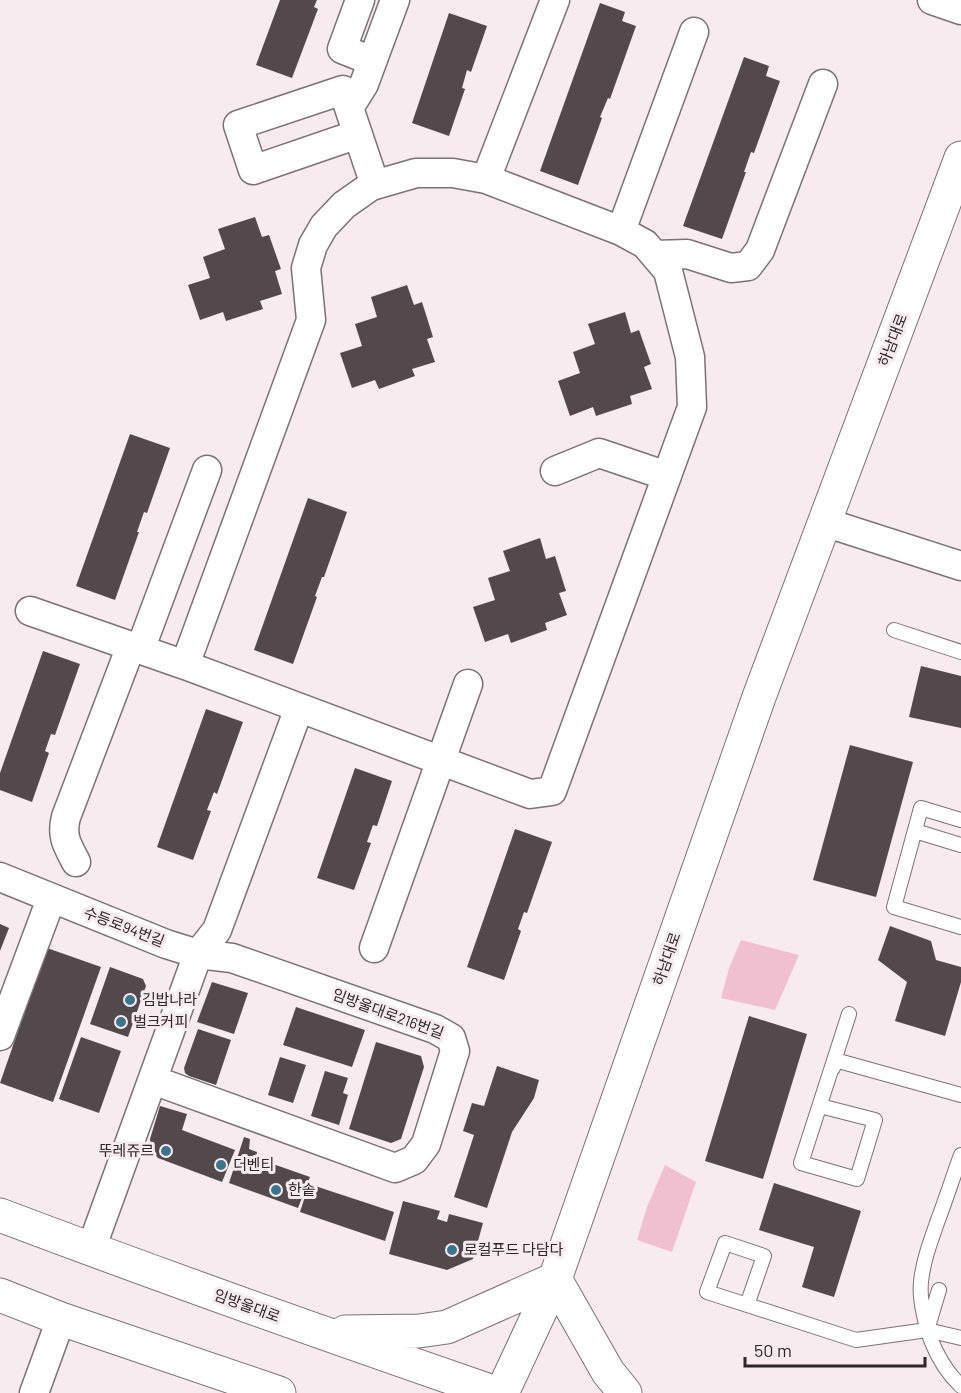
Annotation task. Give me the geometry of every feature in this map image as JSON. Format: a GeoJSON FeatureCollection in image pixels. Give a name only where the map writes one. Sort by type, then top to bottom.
{"type":"FeatureCollection","features":[{"type":"Feature","properties":{"kind":"main road","name":"하남대로"},"geometry":{"type":"LineString","coordinates":[[502,1393],[555,1280],[759,697],[961,158]]}},
{"type":"Feature","properties":{"kind":"main road","name":"임방울대로"},"geometry":{"type":"LineString","coordinates":[[0,1215],[496,1393]]}},
{"type":"Feature","properties":{"kind":"main road"},"geometry":{"type":"LineString","coordinates":[[321,1332],[419,1331],[447,1327],[555,1280],[608,1372],[625,1393]]}},
{"type":"Feature","properties":{"kind":"main road"},"geometry":{"type":"LineString","coordinates":[[0,1295],[61,1319],[279,1393]]}},
{"type":"Feature","properties":{"kind":"street"},"geometry":{"type":"LineString","coordinates":[[360,0],[342,50],[372,61]]}},
{"type":"Feature","properties":{"kind":"street"},"geometry":{"type":"LineString","coordinates":[[375,185],[354,121],[364,84],[395,0]]}},
{"type":"Feature","properties":{"kind":"street"},"geometry":{"type":"LineString","coordinates":[[486,179],[555,0]]}},
{"type":"Feature","properties":{"kind":"street"},"geometry":{"type":"LineString","coordinates":[[932,0],[961,10]]}},
{"type":"Feature","properties":{"kind":"street"},"geometry":{"type":"LineString","coordinates":[[621,231],[694,32]]}},
{"type":"Feature","properties":{"kind":"street"},"geometry":{"type":"LineString","coordinates":[[655,255],[687,254],[731,268],[748,266],[760,250],[823,84]]}},
{"type":"Feature","properties":{"kind":"street"},"geometry":{"type":"LineString","coordinates":[[30,611],[185,665],[530,794],[552,791],[692,407],[690,357],[668,271],[655,255],[645,244],[621,231],[486,179],[453,173],[416,173],[371,186],[344,205],[324,226],[313,245],[306,268],[311,320],[185,665]]}},
{"type":"Feature","properties":{"kind":"street"},"geometry":{"type":"LineString","coordinates":[[555,471],[599,453],[667,476]]}},
{"type":"Feature","properties":{"kind":"street"},"geometry":{"type":"LineString","coordinates":[[76,861],[65,839],[63,827],[66,817],[207,470]]}},
{"type":"Feature","properties":{"kind":"street"},"geometry":{"type":"LineString","coordinates":[[824,522],[961,566]]}},
{"type":"Feature","properties":{"kind":"street"},"geometry":{"type":"LineString","coordinates":[[374,948],[468,684]]}},
{"type":"Feature","properties":{"kind":"street"},"geometry":{"type":"LineString","coordinates":[[91,1249],[198,954],[217,930],[299,708]]}},
{"type":"Feature","properties":{"kind":"street","name":"수등로94번길"},"geometry":{"type":"LineString","coordinates":[[0,877],[166,944],[198,954]]}},
{"type":"Feature","properties":{"kind":"street"},"geometry":{"type":"LineString","coordinates":[[0,1036],[51,899]]}},
{"type":"Feature","properties":{"kind":"street","name":"임방울대로216번길"},"geometry":{"type":"LineString","coordinates":[[153,1080],[395,1168],[414,1160],[426,1144],[455,1051],[451,1038],[435,1029],[232,958],[198,954]]}},
{"type":"Feature","properties":{"kind":"street"},"geometry":{"type":"LineString","coordinates":[[34,1393],[61,1319]]}},
{"type":"Feature","properties":{"kind":"lane"},"geometry":{"type":"LineString","coordinates":[[894,630],[961,652]]}},
{"type":"Feature","properties":{"kind":"lane"},"geometry":{"type":"LineString","coordinates":[[961,820],[921,808],[894,907],[961,927]]}},
{"type":"Feature","properties":{"kind":"lane"},"geometry":{"type":"LineString","coordinates":[[915,831],[961,845]]}},
{"type":"Feature","properties":{"kind":"lane"},"geometry":{"type":"LineString","coordinates":[[820,1106],[849,1014]]}},
{"type":"Feature","properties":{"kind":"lane"},"geometry":{"type":"LineString","coordinates":[[820,1106],[875,1120],[857,1179],[801,1163],[835,1060],[961,1095]]}},
{"type":"Feature","properties":{"kind":"lane"},"geometry":{"type":"LineString","coordinates":[[961,1155],[927,1252],[921,1282],[922,1306],[927,1330],[935,1351],[942,1364],[961,1386]]}},
{"type":"Feature","properties":{"kind":"lane"},"geometry":{"type":"LineString","coordinates":[[747,1305],[764,1256],[725,1243],[707,1292],[747,1305],[856,1340],[927,1330],[961,1338]]}},
{"type":"Feature","properties":{"kind":"lane"},"geometry":{"type":"LineString","coordinates":[[927,1330],[939,1290]]}},
{"type":"Feature","properties":{"kind":"shaded area"},"geometry":{"type":"Polygon","coordinates":[[[741,940],[799,955],[775,1010],[721,998],[729,968],[741,940]]]}},
{"type":"Feature","properties":{"kind":"shaded area"},"geometry":{"type":"Polygon","coordinates":[[[665,1165],[696,1182],[672,1252],[637,1240],[647,1207],[665,1165]]]}},
{"type":"Feature","properties":{"kind":"building"},"geometry":{"type":"Polygon","coordinates":[[[280,0],[317,0],[314,7],[318,9],[292,78],[256,65],[280,0]]]}},
{"type":"Feature","properties":{"kind":"building"},"geometry":{"type":"Polygon","coordinates":[[[600,3],[625,12],[622,21],[636,26],[610,99],[608,98],[600,117],[602,118],[578,185],[540,171],[600,3]]]}},
{"type":"Feature","properties":{"kind":"building"},"geometry":{"type":"Polygon","coordinates":[[[449,13],[487,26],[471,72],[467,70],[462,88],[465,89],[449,136],[412,123],[449,13]]]}},
{"type":"Feature","properties":{"kind":"building"},"geometry":{"type":"Polygon","coordinates":[[[744,57],[769,66],[766,76],[780,81],[754,153],[751,152],[722,239],[683,226],[744,57]]]}},
{"type":"Feature","properties":{"kind":"building"},"geometry":{"type":"Polygon","coordinates":[[[255,217],[262,237],[269,235],[281,269],[275,271],[282,294],[260,301],[263,309],[226,321],[223,312],[200,320],[188,285],[210,278],[203,257],[225,249],[218,229],[255,217]]]}},
{"type":"Feature","properties":{"kind":"building"},"geometry":{"type":"Polygon","coordinates":[[[407,285],[414,305],[422,302],[433,337],[427,339],[435,362],[412,369],[415,376],[379,389],[375,380],[352,388],[340,353],[362,346],[355,324],[377,317],[371,297],[407,285]]]}},
{"type":"Feature","properties":{"kind":"building"},"geometry":{"type":"Polygon","coordinates":[[[625,312],[631,333],[639,330],[651,364],[644,367],[652,389],[630,396],[632,404],[596,416],[593,407],[570,416],[558,381],[580,373],[573,352],[595,344],[588,324],[625,312]]]}},
{"type":"Feature","properties":{"kind":"building"},"geometry":{"type":"Polygon","coordinates":[[[130,434],[170,448],[147,513],[144,512],[115,600],[76,586],[130,434]]]}},
{"type":"Feature","properties":{"kind":"building"},"geometry":{"type":"Polygon","coordinates":[[[308,498],[347,512],[315,596],[317,597],[293,664],[254,650],[308,498]]]}},
{"type":"Feature","properties":{"kind":"building"},"geometry":{"type":"Polygon","coordinates":[[[540,538],[546,559],[555,556],[566,591],[559,593],[567,615],[545,623],[547,630],[511,643],[508,634],[485,642],[473,607],[495,600],[488,578],[510,571],[503,551],[540,538]]]}},
{"type":"Feature","properties":{"kind":"building"},"geometry":{"type":"Polygon","coordinates":[[[43,651],[80,664],[55,735],[51,734],[45,751],[49,753],[32,802],[0,790],[0,773],[43,651]]]}},
{"type":"Feature","properties":{"kind":"building"},"geometry":{"type":"Polygon","coordinates":[[[921,666],[961,676],[961,728],[909,717],[921,666]]]}},
{"type":"Feature","properties":{"kind":"building"},"geometry":{"type":"Polygon","coordinates":[[[206,709],[243,722],[217,794],[214,792],[207,810],[211,811],[193,860],[157,847],[206,709]]]}},
{"type":"Feature","properties":{"kind":"building"},"geometry":{"type":"Polygon","coordinates":[[[850,745],[913,762],[876,897],[813,880],[850,745]]]}},
{"type":"Feature","properties":{"kind":"building"},"geometry":{"type":"Polygon","coordinates":[[[355,768],[392,781],[377,826],[373,825],[367,842],[371,843],[354,890],[317,878],[355,768]]]}},
{"type":"Feature","properties":{"kind":"building"},"geometry":{"type":"Polygon","coordinates":[[[515,829],[552,842],[527,913],[524,912],[518,929],[521,931],[504,980],[467,967],[515,829]]]}},
{"type":"Feature","properties":{"kind":"building"},"geometry":{"type":"Polygon","coordinates":[[[0,924],[9,928],[0,951],[0,924]]]}},
{"type":"Feature","properties":{"kind":"building"},"geometry":{"type":"Polygon","coordinates":[[[890,926],[931,941],[936,960],[961,967],[961,982],[945,1036],[895,1021],[907,982],[878,960],[890,926]]]}},
{"type":"Feature","properties":{"kind":"building"},"geometry":{"type":"Polygon","coordinates":[[[47,948],[101,967],[53,1102],[0,1083],[47,948]]]}},
{"type":"Feature","properties":{"kind":"building"},"geometry":{"type":"Polygon","coordinates":[[[110,967],[143,979],[146,986],[128,1037],[90,1024],[110,967]]]}},
{"type":"Feature","properties":{"kind":"building"},"geometry":{"type":"Polygon","coordinates":[[[212,982],[248,993],[234,1034],[197,1022],[212,982]]]}},
{"type":"Feature","properties":{"kind":"building"},"geometry":{"type":"Polygon","coordinates":[[[296,1007],[365,1030],[352,1067],[283,1045],[296,1007]]]}},
{"type":"Feature","properties":{"kind":"building"},"geometry":{"type":"Polygon","coordinates":[[[749,1016],[807,1034],[763,1179],[705,1161],[749,1016]]]}},
{"type":"Feature","properties":{"kind":"building"},"geometry":{"type":"Polygon","coordinates":[[[198,1029],[231,1040],[216,1085],[185,1073],[184,1068],[198,1029]]]}},
{"type":"Feature","properties":{"kind":"building"},"geometry":{"type":"Polygon","coordinates":[[[81,1037],[121,1051],[99,1113],[59,1099],[81,1037]]]}},
{"type":"Feature","properties":{"kind":"building"},"geometry":{"type":"Polygon","coordinates":[[[376,1042],[421,1056],[424,1067],[401,1139],[391,1143],[349,1129],[376,1042]]]}},
{"type":"Feature","properties":{"kind":"building"},"geometry":{"type":"Polygon","coordinates":[[[280,1057],[306,1065],[293,1103],[268,1095],[280,1057]]]}},
{"type":"Feature","properties":{"kind":"building"},"geometry":{"type":"Polygon","coordinates":[[[497,1066],[539,1080],[534,1098],[512,1132],[487,1208],[454,1197],[474,1135],[463,1131],[472,1103],[484,1106],[497,1066]]]}},
{"type":"Feature","properties":{"kind":"building"},"geometry":{"type":"Polygon","coordinates":[[[325,1071],[348,1078],[343,1093],[348,1095],[339,1125],[311,1116],[325,1071]]]}},
{"type":"Feature","properties":{"kind":"building"},"geometry":{"type":"Polygon","coordinates":[[[160,1106],[187,1114],[182,1130],[235,1150],[222,1182],[158,1158],[151,1150],[150,1139],[160,1106]]]}},
{"type":"Feature","properties":{"kind":"building"},"geometry":{"type":"Polygon","coordinates":[[[244,1137],[250,1139],[249,1149],[257,1152],[256,1158],[310,1177],[298,1208],[229,1183],[244,1137]]]}},
{"type":"Feature","properties":{"kind":"building"},"geometry":{"type":"Polygon","coordinates":[[[774,1183],[861,1211],[834,1297],[802,1287],[814,1247],[759,1230],[774,1183]]]}},
{"type":"Feature","properties":{"kind":"building"},"geometry":{"type":"Polygon","coordinates":[[[309,1184],[394,1212],[385,1241],[300,1212],[309,1184]]]}},
{"type":"Feature","properties":{"kind":"building"},"geometry":{"type":"Polygon","coordinates":[[[403,1201],[440,1211],[437,1219],[447,1222],[449,1214],[483,1223],[473,1259],[447,1270],[389,1254],[403,1201]]]}},
{"type":"Feature","properties":{"kind":"place","name":"김밥나라"},"geometry":{"type":"Point","coordinates":[130,1000]}},
{"type":"Feature","properties":{"kind":"place","name":"벌크커피"},"geometry":{"type":"Point","coordinates":[121,1022]}},
{"type":"Feature","properties":{"kind":"place","name":"뚜레쥬르"},"geometry":{"type":"Point","coordinates":[166,1151]}},
{"type":"Feature","properties":{"kind":"place","name":"더벤티"},"geometry":{"type":"Point","coordinates":[221,1165]}},
{"type":"Feature","properties":{"kind":"place","name":"한솥"},"geometry":{"type":"Point","coordinates":[276,1190]}},
{"type":"Feature","properties":{"kind":"place","name":"로컬푸드 다담다"},"geometry":{"type":"Point","coordinates":[452,1250]}}]}
